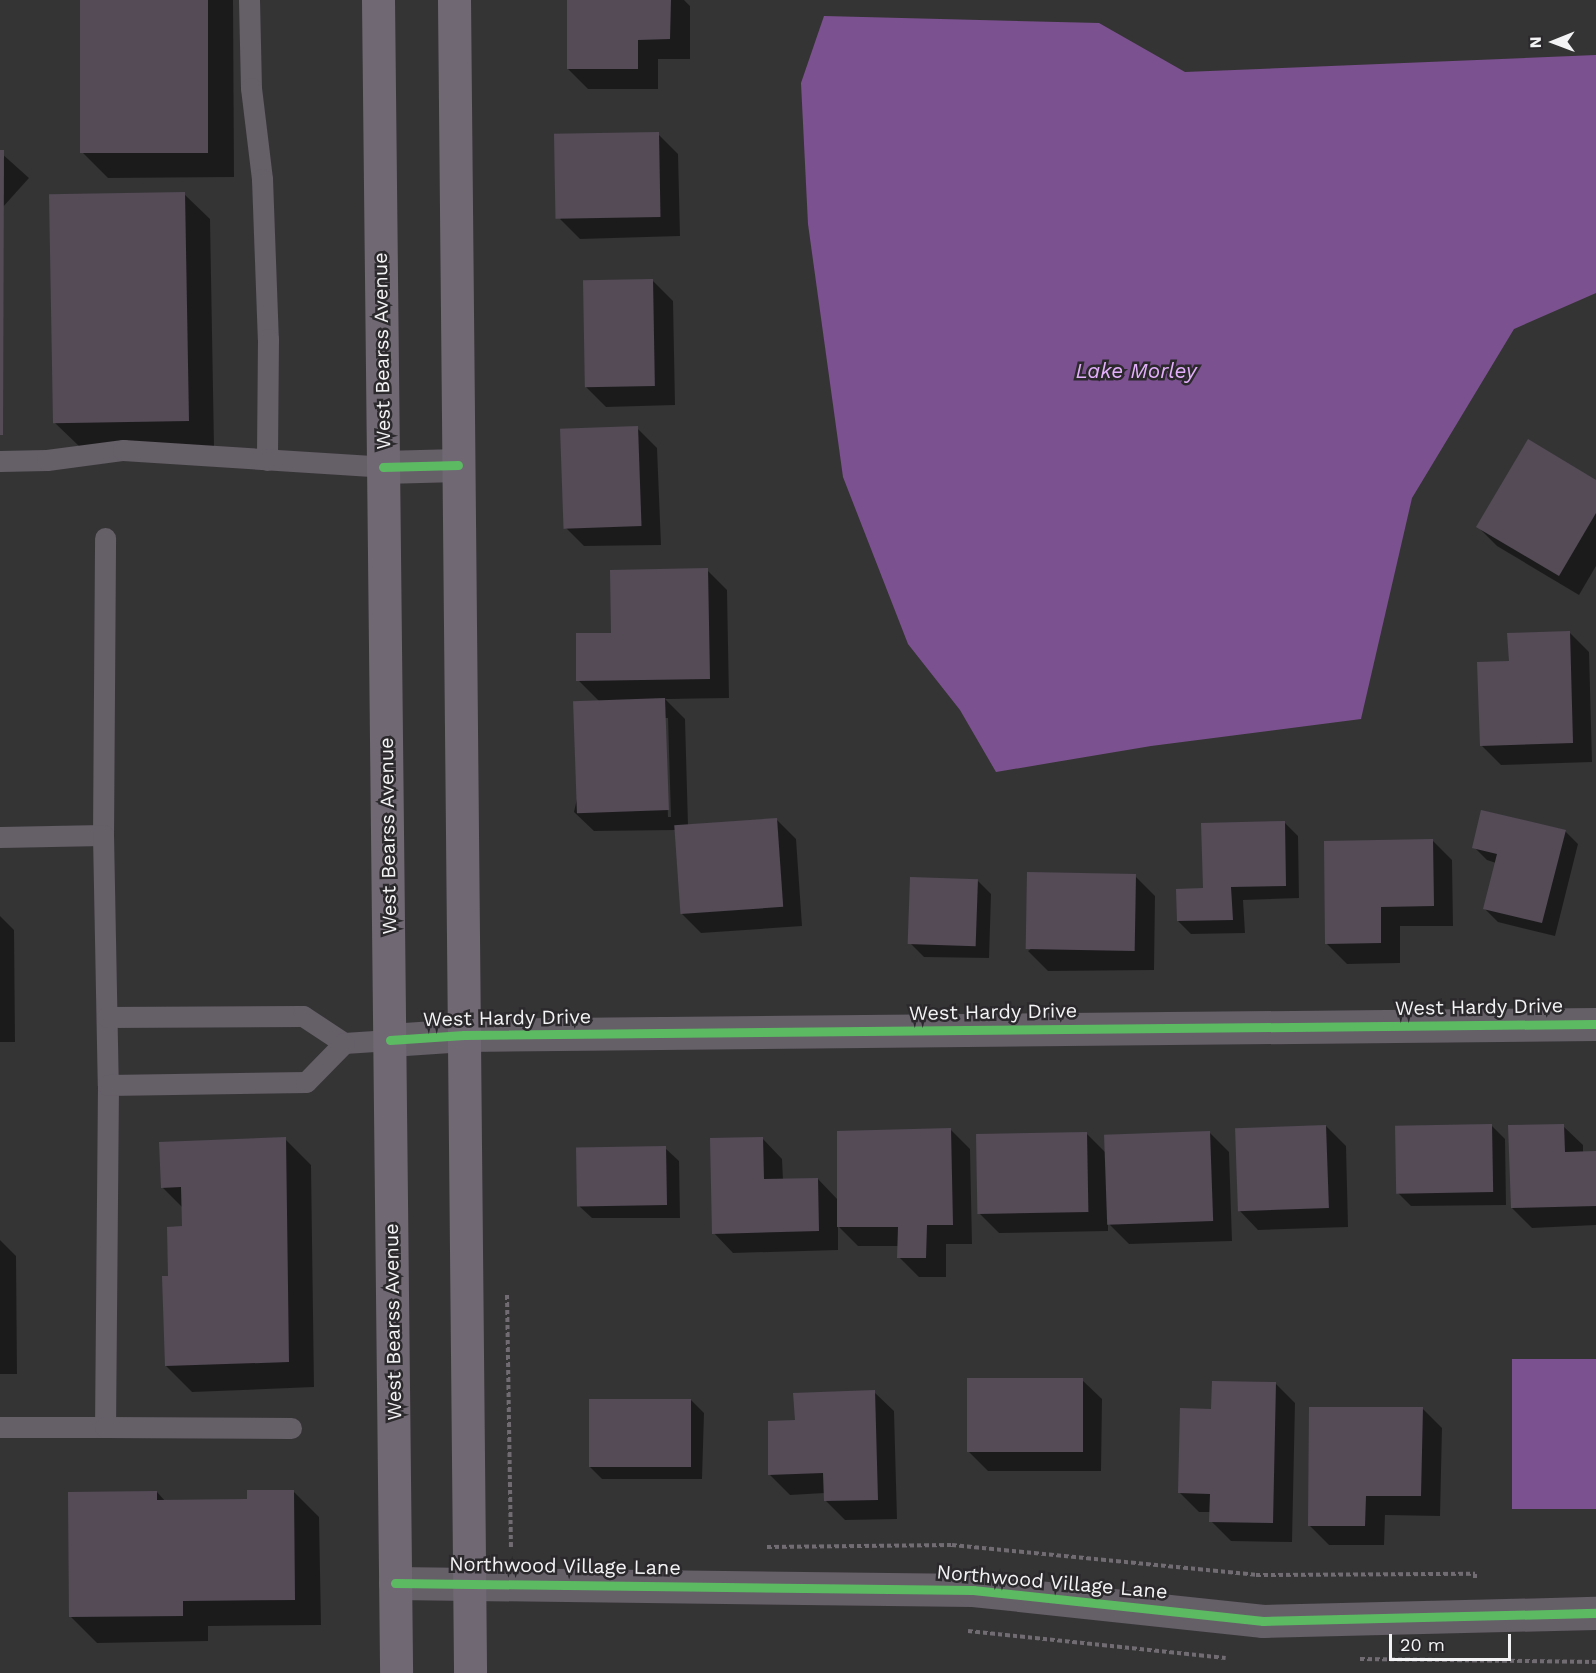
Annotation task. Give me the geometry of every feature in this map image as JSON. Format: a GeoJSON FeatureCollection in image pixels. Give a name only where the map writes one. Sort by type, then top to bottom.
{"type":"FeatureCollection","features":[{"type":"Feature","properties":{"kind":"main road","name":"West Bearss Avenue"},"geometry":{"type":"LineString","coordinates":[[378,0],[396,1673]]}},
{"type":"Feature","properties":{"kind":"main road"},"geometry":{"type":"LineString","coordinates":[[454,0],[470,1673]]}},
{"type":"Feature","properties":{"kind":"street"},"geometry":{"type":"LineString","coordinates":[[383,467],[458,465]]}},
{"type":"Feature","properties":{"kind":"street","name":"West Hardy Drive"},"geometry":{"type":"LineString","coordinates":[[390,1040],[464,1035],[1596,1024]]}},
{"type":"Feature","properties":{"kind":"street","name":"Northwood Village Lane"},"geometry":{"type":"LineString","coordinates":[[395,1583],[973,1590],[1263,1621],[1596,1613]]}},
{"type":"Feature","properties":{"kind":"lane"},"geometry":{"type":"LineString","coordinates":[[249,0],[251,88],[263,190],[268,339],[267,460]]}},
{"type":"Feature","properties":{"kind":"lane"},"geometry":{"type":"LineString","coordinates":[[0,461],[46,460],[123,450],[383,467]]}},
{"type":"Feature","properties":{"kind":"lane"},"geometry":{"type":"LineString","coordinates":[[105,538],[103,836],[108,1085],[105,1427]]}},
{"type":"Feature","properties":{"kind":"lane"},"geometry":{"type":"LineString","coordinates":[[0,837],[103,836]]}},
{"type":"Feature","properties":{"kind":"lane"},"geometry":{"type":"LineString","coordinates":[[107,1017],[303,1016],[344,1043],[390,1040]]}},
{"type":"Feature","properties":{"kind":"lane"},"geometry":{"type":"LineString","coordinates":[[108,1085],[306,1082],[344,1043]]}},
{"type":"Feature","properties":{"kind":"lane"},"geometry":{"type":"LineString","coordinates":[[0,1427],[291,1428]]}},
{"type":"Feature","properties":{"kind":"path"},"geometry":{"type":"LineString","coordinates":[[507,1285],[511,1548],[523,1548]]}},
{"type":"Feature","properties":{"kind":"path"},"geometry":{"type":"LineString","coordinates":[[761,1547],[952,1545],[1256,1575],[1475,1574],[1476,1617]]}},
{"type":"Feature","properties":{"kind":"water","name":"Lake Morley"},"geometry":{"type":"Polygon","coordinates":[[[824,16],[1099,23],[1185,72],[1596,55],[1596,293],[1514,329],[1412,498],[1361,719],[1151,746],[996,772],[960,710],[908,644],[843,477],[808,224],[801,83],[824,16]]]}},
{"type":"Feature","properties":{"kind":"water"},"geometry":{"type":"Polygon","coordinates":[[[1512,1359],[1596,1359],[1596,1509],[1512,1509],[1512,1359]]]}},
{"type":"Feature","properties":{"kind":"building"},"geometry":{"type":"Polygon","coordinates":[[[80,0],[208,0],[208,153],[80,153],[80,0]]]}},
{"type":"Feature","properties":{"kind":"building"},"geometry":{"type":"Polygon","coordinates":[[[567,0],[671,0],[670,39],[638,40],[638,69],[567,69],[567,0]]]}},
{"type":"Feature","properties":{"kind":"building"},"geometry":{"type":"Polygon","coordinates":[[[659,132],[660,217],[555,219],[554,134],[659,132]]]}},
{"type":"Feature","properties":{"kind":"building"},"geometry":{"type":"Polygon","coordinates":[[[0,150],[4,150],[3,435],[0,435],[0,150]]]}},
{"type":"Feature","properties":{"kind":"building"},"geometry":{"type":"Polygon","coordinates":[[[185,192],[189,421],[53,423],[49,194],[185,192]]]}},
{"type":"Feature","properties":{"kind":"building"},"geometry":{"type":"Polygon","coordinates":[[[653,279],[655,386],[585,387],[583,280],[653,279]]]}},
{"type":"Feature","properties":{"kind":"building"},"geometry":{"type":"Polygon","coordinates":[[[638,426],[641,526],[564,529],[560,429],[638,426]]]}},
{"type":"Feature","properties":{"kind":"building"},"geometry":{"type":"Polygon","coordinates":[[[1528,439],[1596,480],[1596,513],[1559,576],[1476,527],[1528,439]]]}},
{"type":"Feature","properties":{"kind":"building"},"geometry":{"type":"Polygon","coordinates":[[[708,568],[710,679],[576,681],[576,633],[611,633],[610,570],[708,568]]]}},
{"type":"Feature","properties":{"kind":"building"},"geometry":{"type":"Polygon","coordinates":[[[1570,631],[1573,743],[1480,746],[1477,662],[1509,661],[1507,633],[1570,631]]]}},
{"type":"Feature","properties":{"kind":"building"},"geometry":{"type":"Polygon","coordinates":[[[665,698],[669,810],[577,813],[573,701],[665,698]]]}},
{"type":"Feature","properties":{"kind":"building"},"geometry":{"type":"Polygon","coordinates":[[[1481,810],[1566,830],[1542,923],[1483,909],[1497,854],[1472,848],[1481,810]]]}},
{"type":"Feature","properties":{"kind":"building"},"geometry":{"type":"Polygon","coordinates":[[[777,818],[783,907],[680,914],[674,825],[777,818]]]}},
{"type":"Feature","properties":{"kind":"building"},"geometry":{"type":"Polygon","coordinates":[[[1285,821],[1286,886],[1231,887],[1233,920],[1177,921],[1176,889],[1203,888],[1201,823],[1285,821]]]}},
{"type":"Feature","properties":{"kind":"building"},"geometry":{"type":"Polygon","coordinates":[[[1433,839],[1434,906],[1381,907],[1381,943],[1325,944],[1324,841],[1433,839]]]}},
{"type":"Feature","properties":{"kind":"building"},"geometry":{"type":"Polygon","coordinates":[[[1027,872],[1136,874],[1135,951],[1026,949],[1027,872]]]}},
{"type":"Feature","properties":{"kind":"building"},"geometry":{"type":"Polygon","coordinates":[[[910,877],[978,879],[976,946],[908,944],[910,877]]]}},
{"type":"Feature","properties":{"kind":"building"},"geometry":{"type":"Polygon","coordinates":[[[1492,1124],[1493,1192],[1396,1194],[1395,1126],[1492,1124]]]}},
{"type":"Feature","properties":{"kind":"building"},"geometry":{"type":"Polygon","coordinates":[[[1564,1124],[1565,1152],[1596,1151],[1596,1206],[1511,1208],[1508,1125],[1564,1124]]]}},
{"type":"Feature","properties":{"kind":"building"},"geometry":{"type":"Polygon","coordinates":[[[1326,1125],[1329,1208],[1238,1211],[1235,1128],[1326,1125]]]}},
{"type":"Feature","properties":{"kind":"building"},"geometry":{"type":"Polygon","coordinates":[[[951,1128],[953,1225],[927,1225],[926,1258],[897,1258],[898,1227],[837,1227],[837,1131],[951,1128]]]}},
{"type":"Feature","properties":{"kind":"building"},"geometry":{"type":"Polygon","coordinates":[[[1210,1131],[1213,1221],[1107,1225],[1104,1135],[1210,1131]]]}},
{"type":"Feature","properties":{"kind":"building"},"geometry":{"type":"Polygon","coordinates":[[[1087,1132],[1088,1212],[977,1214],[976,1134],[1087,1132]]]}},
{"type":"Feature","properties":{"kind":"building"},"geometry":{"type":"Polygon","coordinates":[[[286,1137],[289,1362],[165,1366],[162,1276],[168,1276],[167,1227],[182,1226],[181,1187],[161,1188],[159,1142],[286,1137]]]}},
{"type":"Feature","properties":{"kind":"building"},"geometry":{"type":"Polygon","coordinates":[[[763,1137],[764,1179],[818,1178],[819,1231],[712,1234],[710,1138],[763,1137]]]}},
{"type":"Feature","properties":{"kind":"building"},"geometry":{"type":"Polygon","coordinates":[[[666,1146],[667,1205],[577,1207],[576,1148],[666,1146]]]}},
{"type":"Feature","properties":{"kind":"building"},"geometry":{"type":"Polygon","coordinates":[[[967,1378],[1083,1378],[1083,1452],[967,1452],[967,1378]]]}},
{"type":"Feature","properties":{"kind":"building"},"geometry":{"type":"Polygon","coordinates":[[[1212,1381],[1276,1382],[1273,1523],[1209,1522],[1210,1494],[1178,1493],[1180,1408],[1211,1409],[1212,1381]]]}},
{"type":"Feature","properties":{"kind":"building"},"geometry":{"type":"Polygon","coordinates":[[[875,1390],[878,1500],[824,1501],[823,1473],[768,1475],[768,1421],[795,1420],[793,1393],[875,1390]]]}},
{"type":"Feature","properties":{"kind":"building"},"geometry":{"type":"Polygon","coordinates":[[[589,1399],[691,1399],[691,1467],[589,1467],[589,1399]]]}},
{"type":"Feature","properties":{"kind":"building"},"geometry":{"type":"Polygon","coordinates":[[[1309,1407],[1423,1407],[1421,1496],[1366,1496],[1365,1526],[1308,1526],[1309,1407]]]}},
{"type":"Feature","properties":{"kind":"building"},"geometry":{"type":"Polygon","coordinates":[[[247,1490],[294,1490],[295,1600],[183,1601],[183,1616],[69,1617],[68,1492],[157,1491],[157,1500],[247,1499],[247,1490]]]}},
{"type":"Feature","properties":{"kind":"cycle path"},"geometry":{"type":"LineString","coordinates":[[383,467],[458,465]]}},
{"type":"Feature","properties":{"kind":"cycle path"},"geometry":{"type":"LineString","coordinates":[[390,1040],[464,1035],[1596,1024]]}},
{"type":"Feature","properties":{"kind":"cycle path"},"geometry":{"type":"LineString","coordinates":[[395,1583],[973,1590],[1263,1621],[1596,1613]]}}]}
